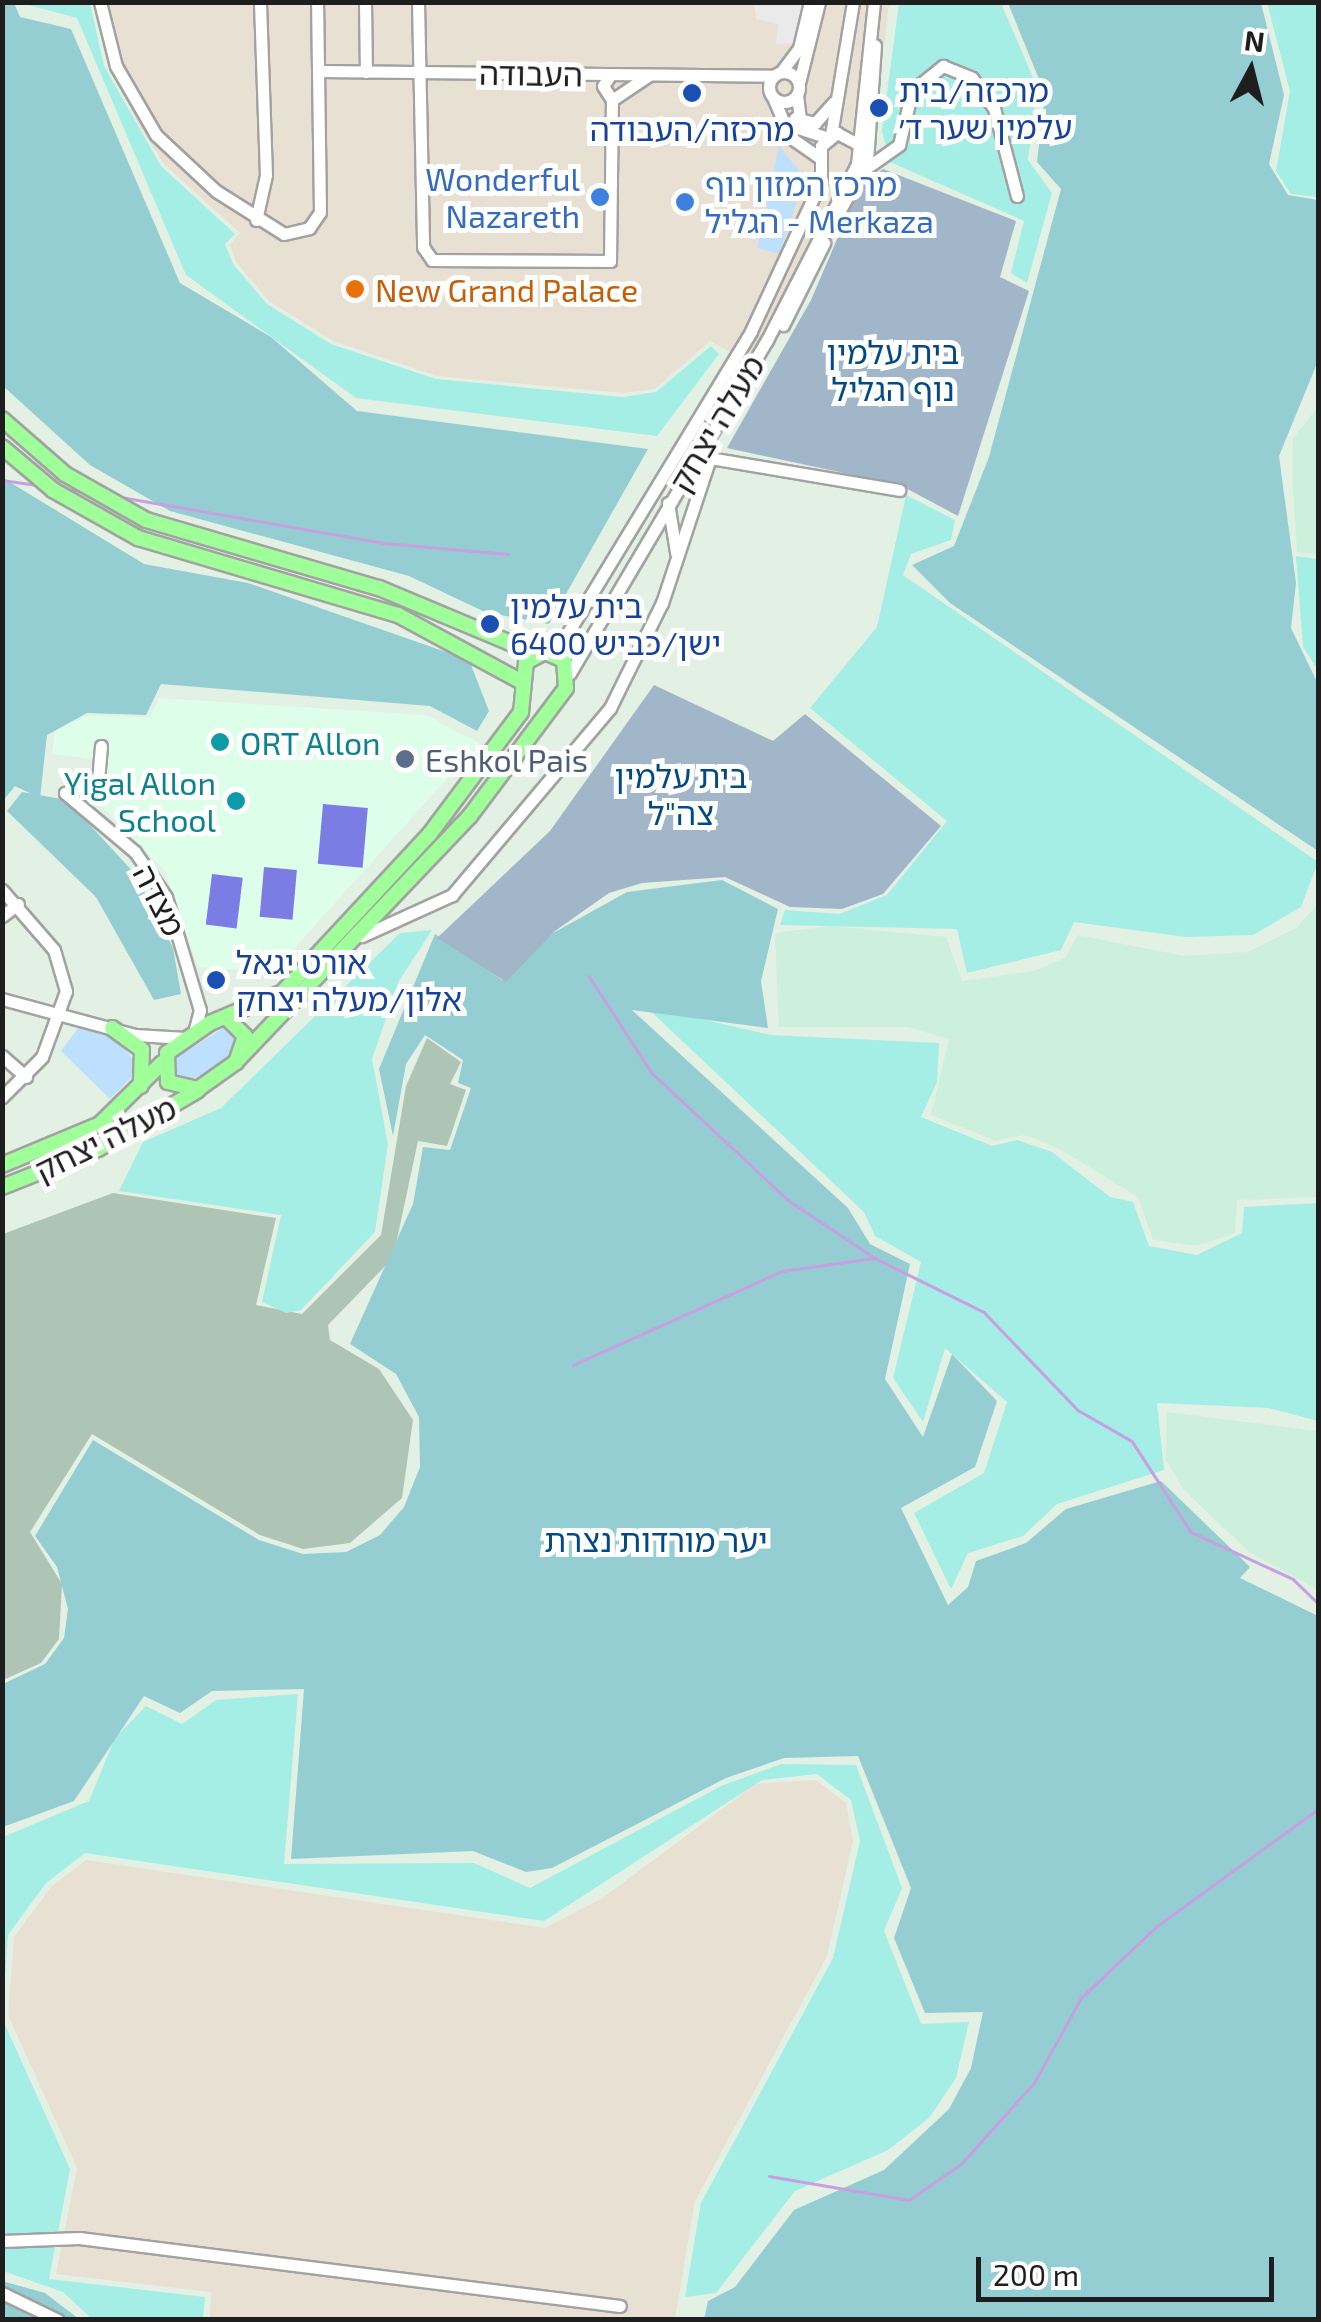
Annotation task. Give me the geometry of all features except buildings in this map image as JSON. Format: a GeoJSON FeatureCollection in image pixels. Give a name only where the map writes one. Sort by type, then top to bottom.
{"type":"FeatureCollection","features":[{"type":"Feature","properties":{"kind":"main road"},"geometry":{"type":"LineString","coordinates":[[2,420],[65,474],[146,520],[379,588],[541,653],[570,673],[561,694],[362,936],[236,1062]]}},
{"type":"Feature","properties":{"kind":"main road"},"geometry":{"type":"LineString","coordinates":[[2,447],[128,533],[398,616],[523,684],[540,699],[561,694]]}},
{"type":"Feature","properties":{"kind":"main road"},"geometry":{"type":"LineString","coordinates":[[236,1062],[245,1036],[226,1019],[283,992],[429,835],[521,712],[523,684],[541,653]]}},
{"type":"Feature","properties":{"kind":"main road","name":"מעלה יצחק"},"geometry":{"type":"LineString","coordinates":[[2,1165],[84,1132],[138,1092],[163,1060],[190,1036],[226,1019]]}},
{"type":"Feature","properties":{"kind":"main road"},"geometry":{"type":"LineString","coordinates":[[120,1030],[145,1057],[138,1092]]}},
{"type":"Feature","properties":{"kind":"main road"},"geometry":{"type":"LineString","coordinates":[[163,1060],[173,1086],[205,1086]]}},
{"type":"Feature","properties":{"kind":"main road","name":"מעלה יצחק"},"geometry":{"type":"LineString","coordinates":[[2,1187],[98,1149],[205,1086],[236,1062]]}},
{"type":"Feature","properties":{"kind":"street"},"geometry":{"type":"LineString","coordinates":[[100,2],[116,66],[156,135],[256,220],[284,234],[318,220],[317,2]]}},
{"type":"Feature","properties":{"kind":"street"},"geometry":{"type":"LineString","coordinates":[[256,220],[266,175],[260,2]]}},
{"type":"Feature","properties":{"kind":"street"},"geometry":{"type":"LineString","coordinates":[[365,2],[366,72]]}},
{"type":"Feature","properties":{"kind":"street"},"geometry":{"type":"LineString","coordinates":[[418,2],[423,247],[444,262],[610,261],[612,100],[603,86],[612,74]]}},
{"type":"Feature","properties":{"kind":"street"},"geometry":{"type":"LineString","coordinates":[[810,2],[799,48],[777,74],[772,96],[790,136],[834,172],[858,169],[894,148],[919,78],[958,69],[994,108],[1017,196]]}},
{"type":"Feature","properties":{"kind":"street"},"geometry":{"type":"LineString","coordinates":[[795,118],[819,2]]}},
{"type":"Feature","properties":{"kind":"street"},"geometry":{"type":"LineString","coordinates":[[829,137],[853,2]]}},
{"type":"Feature","properties":{"kind":"street"},"geometry":{"type":"LineString","coordinates":[[858,169],[868,130],[876,2]]}},
{"type":"Feature","properties":{"kind":"street"},"geometry":{"type":"LineString","coordinates":[[858,169],[876,2]]}},
{"type":"Feature","properties":{"kind":"street","name":"העבודה"},"geometry":{"type":"LineString","coordinates":[[320,71],[742,78],[777,74]]}},
{"type":"Feature","properties":{"kind":"street"},"geometry":{"type":"LineString","coordinates":[[777,74],[798,89]]}},
{"type":"Feature","properties":{"kind":"street"},"geometry":{"type":"LineString","coordinates":[[612,100],[649,75]]}},
{"type":"Feature","properties":{"kind":"street","name":"העבודה"},"geometry":{"type":"LineString","coordinates":[[742,78],[772,96]]}},
{"type":"Feature","properties":{"kind":"street"},"geometry":{"type":"LineString","coordinates":[[772,96],[798,89]]}},
{"type":"Feature","properties":{"kind":"street"},"geometry":{"type":"LineString","coordinates":[[795,118],[822,120],[838,94]]}},
{"type":"Feature","properties":{"kind":"street"},"geometry":{"type":"LineString","coordinates":[[795,118],[829,137],[858,144]]}},
{"type":"Feature","properties":{"kind":"street"},"geometry":{"type":"LineString","coordinates":[[868,130],[882,148],[894,148]]}},
{"type":"Feature","properties":{"kind":"street","name":"מעלה יצחק"},"geometry":{"type":"LineString","coordinates":[[541,653],[561,644],[750,330],[829,137]]}},
{"type":"Feature","properties":{"kind":"street","name":"מעלה יצחק"},"geometry":{"type":"LineString","coordinates":[[570,673],[758,355],[858,169]]}},
{"type":"Feature","properties":{"kind":"street"},"geometry":{"type":"LineString","coordinates":[[362,936],[439,906],[525,812],[610,708],[677,561],[717,453],[899,490]]}},
{"type":"Feature","properties":{"kind":"street"},"geometry":{"type":"LineString","coordinates":[[668,502],[677,561]]}},
{"type":"Feature","properties":{"kind":"street","name":"מצדה"},"geometry":{"type":"LineString","coordinates":[[101,746],[98,781],[65,793],[116,832],[159,885],[196,993],[190,1036]]}},
{"type":"Feature","properties":{"kind":"street"},"geometry":{"type":"LineString","coordinates":[[2,890],[18,904],[62,968],[62,1015],[26,1076],[2,1097]]}},
{"type":"Feature","properties":{"kind":"street"},"geometry":{"type":"LineString","coordinates":[[2,916],[18,904]]}},
{"type":"Feature","properties":{"kind":"street","name":"מצדה"},"geometry":{"type":"LineString","coordinates":[[196,993],[226,1019]]}},
{"type":"Feature","properties":{"kind":"street"},"geometry":{"type":"LineString","coordinates":[[2,999],[120,1030],[190,1036]]}},
{"type":"Feature","properties":{"kind":"street"},"geometry":{"type":"LineString","coordinates":[[120,1030],[163,1060]]}},
{"type":"Feature","properties":{"kind":"street"},"geometry":{"type":"LineString","coordinates":[[2,1056],[26,1076]]}},
{"type":"Feature","properties":{"kind":"street"},"geometry":{"type":"LineString","coordinates":[[2,2242],[79,2238],[620,2306]]}},
{"type":"Feature","properties":{"kind":"street"},"geometry":{"type":"LineString","coordinates":[[2,2293],[58,2320]]}},
{"type":"Feature","properties":{"kind":"shaded area"},"geometry":{"type":"Polygon","coordinates":[[[21,3],[90,3],[104,66],[161,166],[235,234],[225,244],[233,264],[267,304],[331,344],[436,379],[623,397],[656,392],[711,346],[719,354],[657,436],[356,398],[186,275],[77,18],[21,3]]]}},
{"type":"Feature","properties":{"kind":"shaded area"},"geometry":{"type":"Polygon","coordinates":[[[94,3],[889,3],[870,164],[791,320],[756,366],[710,341],[655,389],[623,393],[437,376],[333,341],[269,301],[236,262],[230,245],[240,233],[164,164],[140,127],[108,65],[94,3]]]}},
{"type":"Feature","properties":{"kind":"shaded area"},"geometry":{"type":"Polygon","coordinates":[[[754,3],[804,3],[796,43],[776,44],[778,24],[756,19],[754,3]]]}},
{"type":"Feature","properties":{"kind":"shaded area"},"geometry":{"type":"Polygon","coordinates":[[[899,3],[1001,3],[1037,87],[1028,160],[1052,193],[1027,283],[1011,273],[1024,221],[890,162],[882,131],[899,3]]]}},
{"type":"Feature","properties":{"kind":"shaded area"},"geometry":{"type":"Polygon","coordinates":[[[1267,3],[1318,3],[1318,197],[1291,194],[1276,171],[1290,91],[1267,3]]]}},
{"type":"Feature","properties":{"kind":"shaded area"},"geometry":{"type":"Polygon","coordinates":[[[779,146],[805,178],[779,254],[757,248],[779,146]]]}},
{"type":"Feature","properties":{"kind":"shaded area"},"geometry":{"type":"Polygon","coordinates":[[[1318,407],[1318,554],[1297,552],[1292,474],[1293,438],[1318,407]]]}},
{"type":"Feature","properties":{"kind":"shaded area"},"geometry":{"type":"Polygon","coordinates":[[[906,495],[955,520],[951,540],[911,554],[903,575],[1318,862],[1301,907],[1253,935],[1186,937],[1074,922],[1061,950],[967,973],[957,929],[780,925],[785,910],[839,914],[887,895],[947,821],[810,708],[877,627],[906,495]]]}},
{"type":"Feature","properties":{"kind":"shaded area"},"geometry":{"type":"Polygon","coordinates":[[[1296,556],[1318,559],[1318,670],[1303,647],[1296,556]]]}},
{"type":"Feature","properties":{"kind":"shaded area"},"geometry":{"type":"Polygon","coordinates":[[[159,698],[426,715],[479,743],[273,972],[198,967],[165,871],[102,807],[105,760],[52,754],[55,731],[86,716],[150,717],[159,698]]]}},
{"type":"Feature","properties":{"kind":"shaded area"},"geometry":{"type":"Polygon","coordinates":[[[323,804],[368,808],[363,868],[318,864],[323,804]]]}},
{"type":"Feature","properties":{"kind":"shaded area"},"geometry":{"type":"Polygon","coordinates":[[[264,867],[297,870],[293,920],[260,917],[264,867]]]}},
{"type":"Feature","properties":{"kind":"shaded area"},"geometry":{"type":"Polygon","coordinates":[[[212,874],[243,878],[237,928],[206,925],[212,874]]]}},
{"type":"Feature","properties":{"kind":"shaded area"},"geometry":{"type":"Polygon","coordinates":[[[1318,904],[1318,1197],[1237,1200],[1235,1233],[1197,1246],[1153,1240],[1138,1197],[1058,1148],[1024,1135],[996,1141],[931,1115],[949,1039],[907,1027],[779,1027],[775,933],[830,926],[946,937],[962,981],[1034,971],[1065,958],[1078,935],[1184,956],[1248,952],[1296,928],[1318,904]]]}},
{"type":"Feature","properties":{"kind":"shaded area"},"geometry":{"type":"Polygon","coordinates":[[[432,930],[399,981],[372,1059],[388,1144],[375,1232],[301,1310],[286,1313],[262,1302],[281,1215],[119,1191],[143,1142],[221,1108],[400,933],[432,930]]]}},
{"type":"Feature","properties":{"kind":"shaded area"},"geometry":{"type":"Polygon","coordinates":[[[645,1006],[771,1035],[939,1043],[937,1082],[921,1117],[992,1146],[1017,1140],[1052,1152],[1110,1197],[1133,1202],[1149,1246],[1197,1255],[1242,1233],[1244,1207],[1318,1203],[1318,1421],[1269,1408],[1157,1403],[1164,1470],[1057,1504],[1023,1536],[968,1553],[951,1589],[914,1513],[984,1473],[1007,1402],[945,1348],[923,1422],[893,1378],[921,1262],[875,1236],[864,1212],[645,1006]]]}},
{"type":"Feature","properties":{"kind":"shaded area"},"geometry":{"type":"Polygon","coordinates":[[[78,1028],[114,1037],[134,1060],[134,1075],[110,1099],[61,1051],[78,1028]]]}},
{"type":"Feature","properties":{"kind":"shaded area"},"geometry":{"type":"Polygon","coordinates":[[[223,1028],[237,1038],[231,1055],[201,1078],[178,1079],[174,1059],[223,1028]]]}},
{"type":"Feature","properties":{"kind":"shaded area"},"geometry":{"type":"Polygon","coordinates":[[[427,1038],[461,1062],[450,1084],[466,1090],[447,1146],[418,1141],[393,1258],[328,1325],[330,1340],[379,1369],[413,1420],[402,1498],[350,1543],[303,1549],[260,1535],[92,1434],[30,1532],[62,1584],[59,1639],[41,1663],[3,1680],[3,1234],[113,1193],[276,1218],[256,1305],[302,1314],[381,1235],[406,1086],[427,1038]]]}},
{"type":"Feature","properties":{"kind":"shaded area"},"geometry":{"type":"Polygon","coordinates":[[[1167,1412],[1318,1431],[1318,1590],[1249,1552],[1184,1490],[1166,1460],[1167,1412]]]}},
{"type":"Feature","properties":{"kind":"shaded area"},"geometry":{"type":"Polygon","coordinates":[[[298,1694],[284,1864],[474,1863],[530,1888],[721,1786],[781,1764],[856,1765],[902,1888],[884,1931],[921,2024],[969,2022],[956,2078],[929,2118],[888,2150],[795,2191],[716,2293],[685,2297],[701,2203],[833,1958],[860,1841],[851,1800],[817,1774],[762,1780],[544,1921],[85,1853],[46,1883],[8,1935],[3,2003],[3,1837],[89,1801],[115,1738],[146,1706],[182,1724],[216,1700],[298,1694]]]}},
{"type":"Feature","properties":{"kind":"shaded area"},"geometry":{"type":"Polygon","coordinates":[[[816,1780],[846,1803],[853,1841],[827,1956],[695,2201],[675,2319],[210,2319],[211,2292],[56,2274],[77,2168],[8,2015],[14,1937],[51,1887],[86,1860],[545,1928],[601,1899],[756,1784],[816,1780]]]}},
{"type":"Feature","properties":{"kind":"shaded area"},"geometry":{"type":"Polygon","coordinates":[[[2,2018],[70,2169],[49,2279],[205,2297],[203,2319],[92,2319],[63,2292],[3,2271],[2,2018]]]}},
{"type":"Feature","properties":{"kind":"green space"},"geometry":{"type":"Polygon","coordinates":[[[2,3],[14,3],[20,17],[71,29],[180,283],[271,337],[357,411],[648,449],[549,624],[485,612],[409,576],[170,511],[90,465],[3,386],[2,3]]]}},
{"type":"Feature","properties":{"kind":"green space"},"geometry":{"type":"Polygon","coordinates":[[[1008,3],[1261,3],[1284,95],[1269,164],[1288,195],[1318,200],[1318,361],[1279,456],[1296,583],[1291,628],[1318,684],[1318,851],[950,603],[912,565],[954,546],[989,457],[1061,189],[1037,162],[1045,94],[1008,3]]]}},
{"type":"Feature","properties":{"kind":"green space","name":"בית עלמין נוף הגליל"},"geometry":{"type":"Polygon","coordinates":[[[883,169],[1016,221],[1000,277],[1029,291],[958,516],[900,485],[727,448],[811,300],[859,188],[883,169]]]}},
{"type":"Feature","properties":{"kind":"green space"},"geometry":{"type":"Polygon","coordinates":[[[3,478],[144,564],[248,583],[469,660],[489,711],[477,731],[430,706],[161,684],[146,715],[87,713],[47,735],[40,798],[15,786],[3,801],[3,478]]]}},
{"type":"Feature","properties":{"kind":"green space","name":"בית עלמין צה\"ל"},"geometry":{"type":"Polygon","coordinates":[[[654,685],[773,741],[805,714],[941,826],[883,894],[842,909],[790,907],[725,877],[642,883],[609,893],[555,931],[506,982],[437,938],[550,831],[654,685]]]}},
{"type":"Feature","properties":{"kind":"green space"},"geometry":{"type":"Polygon","coordinates":[[[22,792],[67,800],[136,875],[173,948],[181,994],[154,1000],[96,897],[7,811],[22,792]]]}},
{"type":"Feature","properties":{"kind":"green space","name":"יער מורדות נצרת"},"geometry":{"type":"Polygon","coordinates":[[[722,880],[778,909],[761,981],[768,1028],[632,1010],[848,1208],[870,1244],[910,1264],[885,1379],[923,1437],[952,1354],[997,1401],[975,1467],[901,1508],[948,1605],[968,1587],[976,1561],[1026,1543],[1066,1509],[1161,1481],[1250,1567],[1240,1578],[1318,1616],[1318,2319],[704,2319],[708,2301],[735,2287],[794,2210],[884,2170],[949,2109],[971,2068],[983,2012],[925,2013],[894,1938],[911,1888],[858,1756],[784,1758],[726,1778],[552,1868],[526,1872],[473,1851],[291,1859],[304,1689],[212,1691],[180,1713],[144,1696],[74,1801],[3,1827],[3,1684],[45,1664],[64,1638],[68,1609],[57,1567],[35,1536],[93,1440],[259,1540],[303,1554],[346,1552],[380,1535],[404,1507],[420,1467],[419,1417],[396,1374],[350,1344],[413,1204],[423,1147],[450,1150],[471,1088],[458,1083],[463,1060],[425,1035],[406,1064],[393,1136],[379,1069],[435,934],[502,980],[544,938],[627,892],[722,880]]]}},
{"type":"Feature","properties":{"kind":"green space"},"geometry":{"type":"Polygon","coordinates":[[[2,2281],[45,2293],[79,2319],[3,2319],[2,2281]]]}},
{"type":"Feature","properties":{"kind":"waterway"},"geometry":{"type":"LineString","coordinates":[[2,480],[37,485]]}},
{"type":"Feature","properties":{"kind":"waterway"},"geometry":{"type":"LineString","coordinates":[[65,489],[82,491]]}},
{"type":"Feature","properties":{"kind":"waterway"},"geometry":{"type":"LineString","coordinates":[[115,496],[384,543],[508,554]]}},
{"type":"Feature","properties":{"kind":"waterway"},"geometry":{"type":"LineString","coordinates":[[589,976],[652,1073],[788,1200],[875,1258],[984,1312],[1078,1410],[1132,1441],[1191,1532],[1293,1579],[1318,1603]]}},
{"type":"Feature","properties":{"kind":"waterway"},"geometry":{"type":"LineString","coordinates":[[573,1365],[782,1271],[875,1258]]}},
{"type":"Feature","properties":{"kind":"waterway"},"geometry":{"type":"LineString","coordinates":[[769,2176],[909,2200],[961,2164],[1034,2083],[1081,1998],[1157,1926],[1318,1809]]}},
{"type":"Feature","properties":{"kind":"place","name":"מרכזה/העבודה"},"geometry":{"type":"Point","coordinates":[692,93]}},
{"type":"Feature","properties":{"kind":"place","name":"מרכזה/בית עלמין שער ד׳"},"geometry":{"type":"Point","coordinates":[879,108]}},
{"type":"Feature","properties":{"kind":"place","name":"Wonderful Nazareth"},"geometry":{"type":"Point","coordinates":[600,197]}},
{"type":"Feature","properties":{"kind":"place","name":"מרכז המזון נוף הגליל - Merkaza"},"geometry":{"type":"Point","coordinates":[685,202]}},
{"type":"Feature","properties":{"kind":"place","name":"New Grand Palace"},"geometry":{"type":"Point","coordinates":[355,289]}},
{"type":"Feature","properties":{"kind":"place","name":"בית עלמין ישן/כביש 6400"},"geometry":{"type":"Point","coordinates":[490,624]}},
{"type":"Feature","properties":{"kind":"place","name":"ORT Allon"},"geometry":{"type":"Point","coordinates":[220,742]}},
{"type":"Feature","properties":{"kind":"place","name":"Eshkol Pais"},"geometry":{"type":"Point","coordinates":[405,759]}},
{"type":"Feature","properties":{"kind":"place","name":"Yigal Allon School"},"geometry":{"type":"Point","coordinates":[236,801]}},
{"type":"Feature","properties":{"kind":"place","name":"אורט יגאל אלון/מעלה יצחק"},"geometry":{"type":"Point","coordinates":[216,980]}}]}
